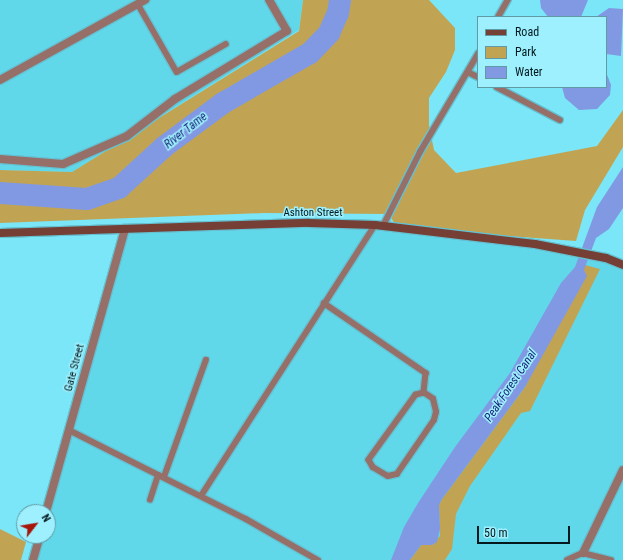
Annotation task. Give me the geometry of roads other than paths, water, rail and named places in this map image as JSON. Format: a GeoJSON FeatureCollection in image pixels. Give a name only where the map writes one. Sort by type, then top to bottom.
{"type":"FeatureCollection","features":[{"type":"Feature","properties":{"kind":"main road","name":"Ashton Street"},"geometry":{"type":"LineString","coordinates":[[0,233],[309,223],[379,226],[559,249],[606,258],[623,265]]}},
{"type":"Feature","properties":{"kind":"street"},"geometry":{"type":"LineString","coordinates":[[0,159],[63,164],[127,136],[175,99],[286,32],[270,0]]}},
{"type":"Feature","properties":{"kind":"street"},"geometry":{"type":"LineString","coordinates":[[0,80],[142,2]]}},
{"type":"Feature","properties":{"kind":"street","name":"Gate Street"},"geometry":{"type":"LineString","coordinates":[[48,504],[124,229]]}},
{"type":"Feature","properties":{"kind":"street"},"geometry":{"type":"LineString","coordinates":[[583,553],[623,470]]}},
{"type":"Feature","properties":{"kind":"street"},"geometry":{"type":"LineString","coordinates":[[33,560],[38,544]]}},
{"type":"Feature","properties":{"kind":"lane"},"geometry":{"type":"LineString","coordinates":[[499,16],[508,0]]}},
{"type":"Feature","properties":{"kind":"lane"},"geometry":{"type":"LineString","coordinates":[[142,2],[177,72],[226,44]]}},
{"type":"Feature","properties":{"kind":"lane"},"geometry":{"type":"LineString","coordinates":[[201,496],[324,303],[379,226],[420,152],[477,56]]}},
{"type":"Feature","properties":{"kind":"lane"},"geometry":{"type":"LineString","coordinates":[[468,72],[477,76]]}},
{"type":"Feature","properties":{"kind":"lane"},"geometry":{"type":"LineString","coordinates":[[499,88],[560,120]]}},
{"type":"Feature","properties":{"kind":"lane"},"geometry":{"type":"LineString","coordinates":[[324,303],[426,373],[424,393]]}},
{"type":"Feature","properties":{"kind":"lane"},"geometry":{"type":"LineString","coordinates":[[150,500],[161,476],[206,360]]}},
{"type":"Feature","properties":{"kind":"lane"},"geometry":{"type":"LineString","coordinates":[[424,393],[433,399],[436,412],[434,420],[397,474],[388,476],[374,467],[369,460],[416,395],[424,393]]}},
{"type":"Feature","properties":{"kind":"lane"},"geometry":{"type":"LineString","coordinates":[[69,430],[201,496],[318,560]]}},
{"type":"Feature","properties":{"kind":"lane"},"geometry":{"type":"LineString","coordinates":[[567,560],[583,553],[611,560]]}},
{"type":"Feature","properties":{"kind":"water"},"geometry":{"type":"Polygon","coordinates":[[[540,0],[588,0],[581,16],[547,16],[541,8],[540,0]]]}},
{"type":"Feature","properties":{"kind":"water"},"geometry":{"type":"Polygon","coordinates":[[[609,8],[623,9],[621,56],[607,54],[607,16],[597,16],[609,8]]]}},
{"type":"Feature","properties":{"kind":"water"},"geometry":{"type":"Polygon","coordinates":[[[607,75],[611,85],[610,95],[597,109],[579,110],[565,98],[562,88],[607,88],[607,75]]]}},
{"type":"Feature","properties":{"kind":"water","name":"Peak Forest Canal"},"geometry":{"type":"Polygon","coordinates":[[[623,167],[623,208],[609,229],[596,238],[584,270],[587,276],[525,387],[442,499],[439,505],[440,529],[437,542],[432,545],[421,545],[410,560],[391,560],[404,527],[418,503],[455,447],[510,373],[561,283],[575,267],[597,207],[623,167]]]}},
{"type":"Feature","properties":{"kind":"waterway","name":"River Tame"},"geometry":{"type":"LineString","coordinates":[[0,193],[87,199],[119,188],[165,146],[223,103],[310,53],[329,33],[338,13],[340,0]]}}]}
